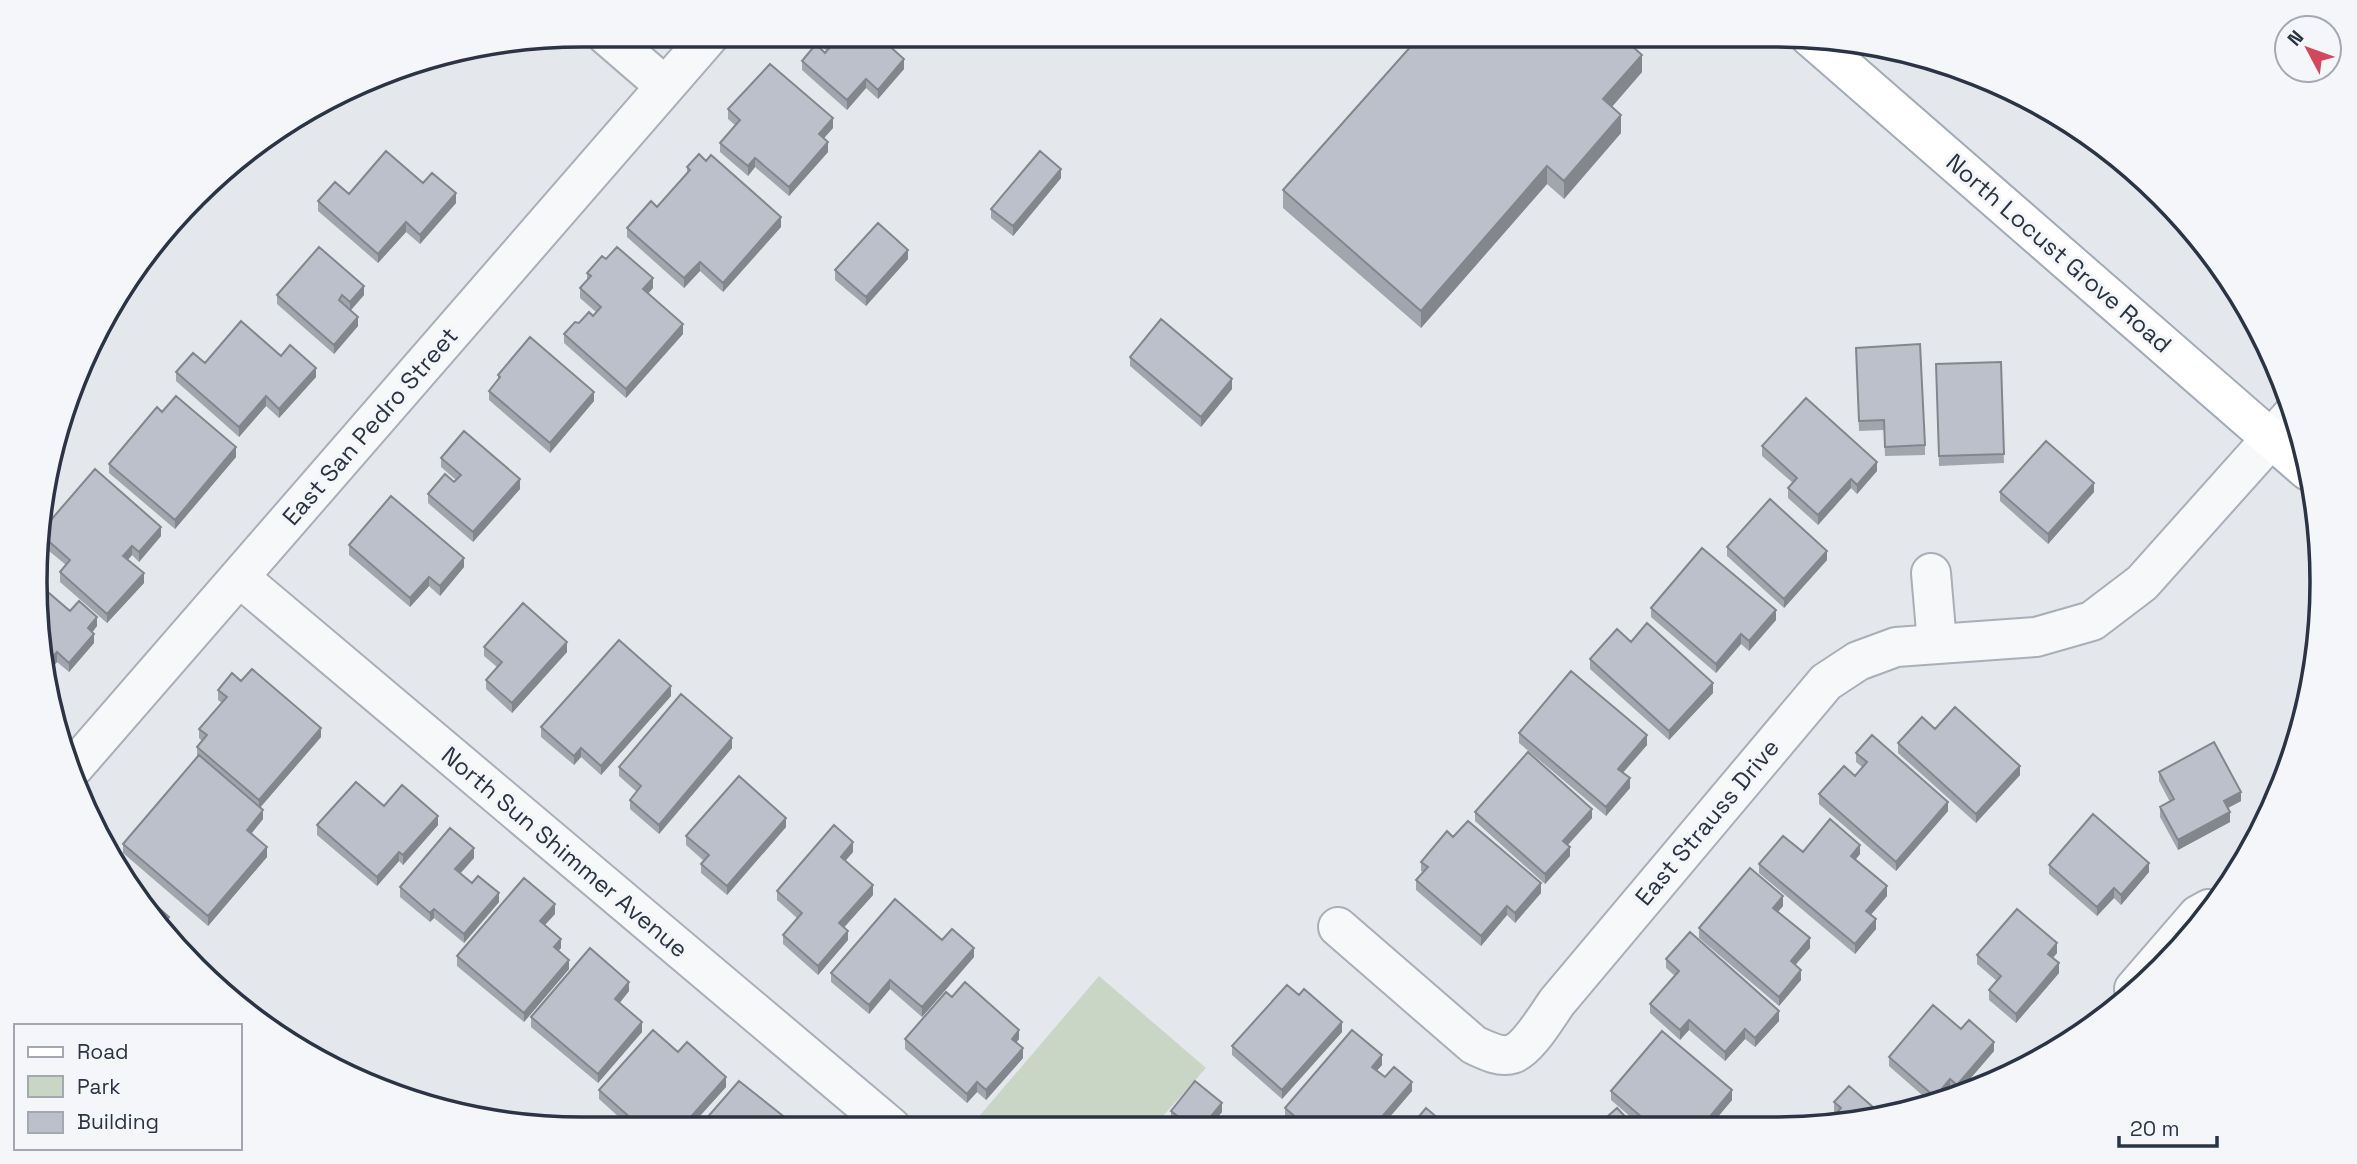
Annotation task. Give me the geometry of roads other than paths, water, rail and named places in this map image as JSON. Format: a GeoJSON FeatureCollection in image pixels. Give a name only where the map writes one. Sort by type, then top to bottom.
{"type":"FeatureCollection","features":[{"type":"Feature","properties":{"kind":"main road","name":"North Locust Grove Road"},"geometry":{"type":"LineString","coordinates":[[1826,50],[2283,426]]}},
{"type":"Feature","properties":{"kind":"street"},"geometry":{"type":"LineString","coordinates":[[620,47],[666,86]]}},
{"type":"Feature","properties":{"kind":"street","name":"East San Pedro Street"},"geometry":{"type":"LineString","coordinates":[[78,761],[700,47]]}},
{"type":"Feature","properties":{"kind":"street","name":"East Strauss Drive"},"geometry":{"type":"LineString","coordinates":[[1338,927],[1474,1045],[1494,1054],[1513,1054],[1527,1043],[1557,1002],[1826,682],[1858,661],[1896,647],[2036,637],[2092,621],[2142,583],[2283,426]]}},
{"type":"Feature","properties":{"kind":"street"},"geometry":{"type":"LineString","coordinates":[[1931,573],[1937,643]]}},
{"type":"Feature","properties":{"kind":"street","name":"North Sun Shimmer Avenue"},"geometry":{"type":"LineString","coordinates":[[239,577],[879,1117]]}}]}
